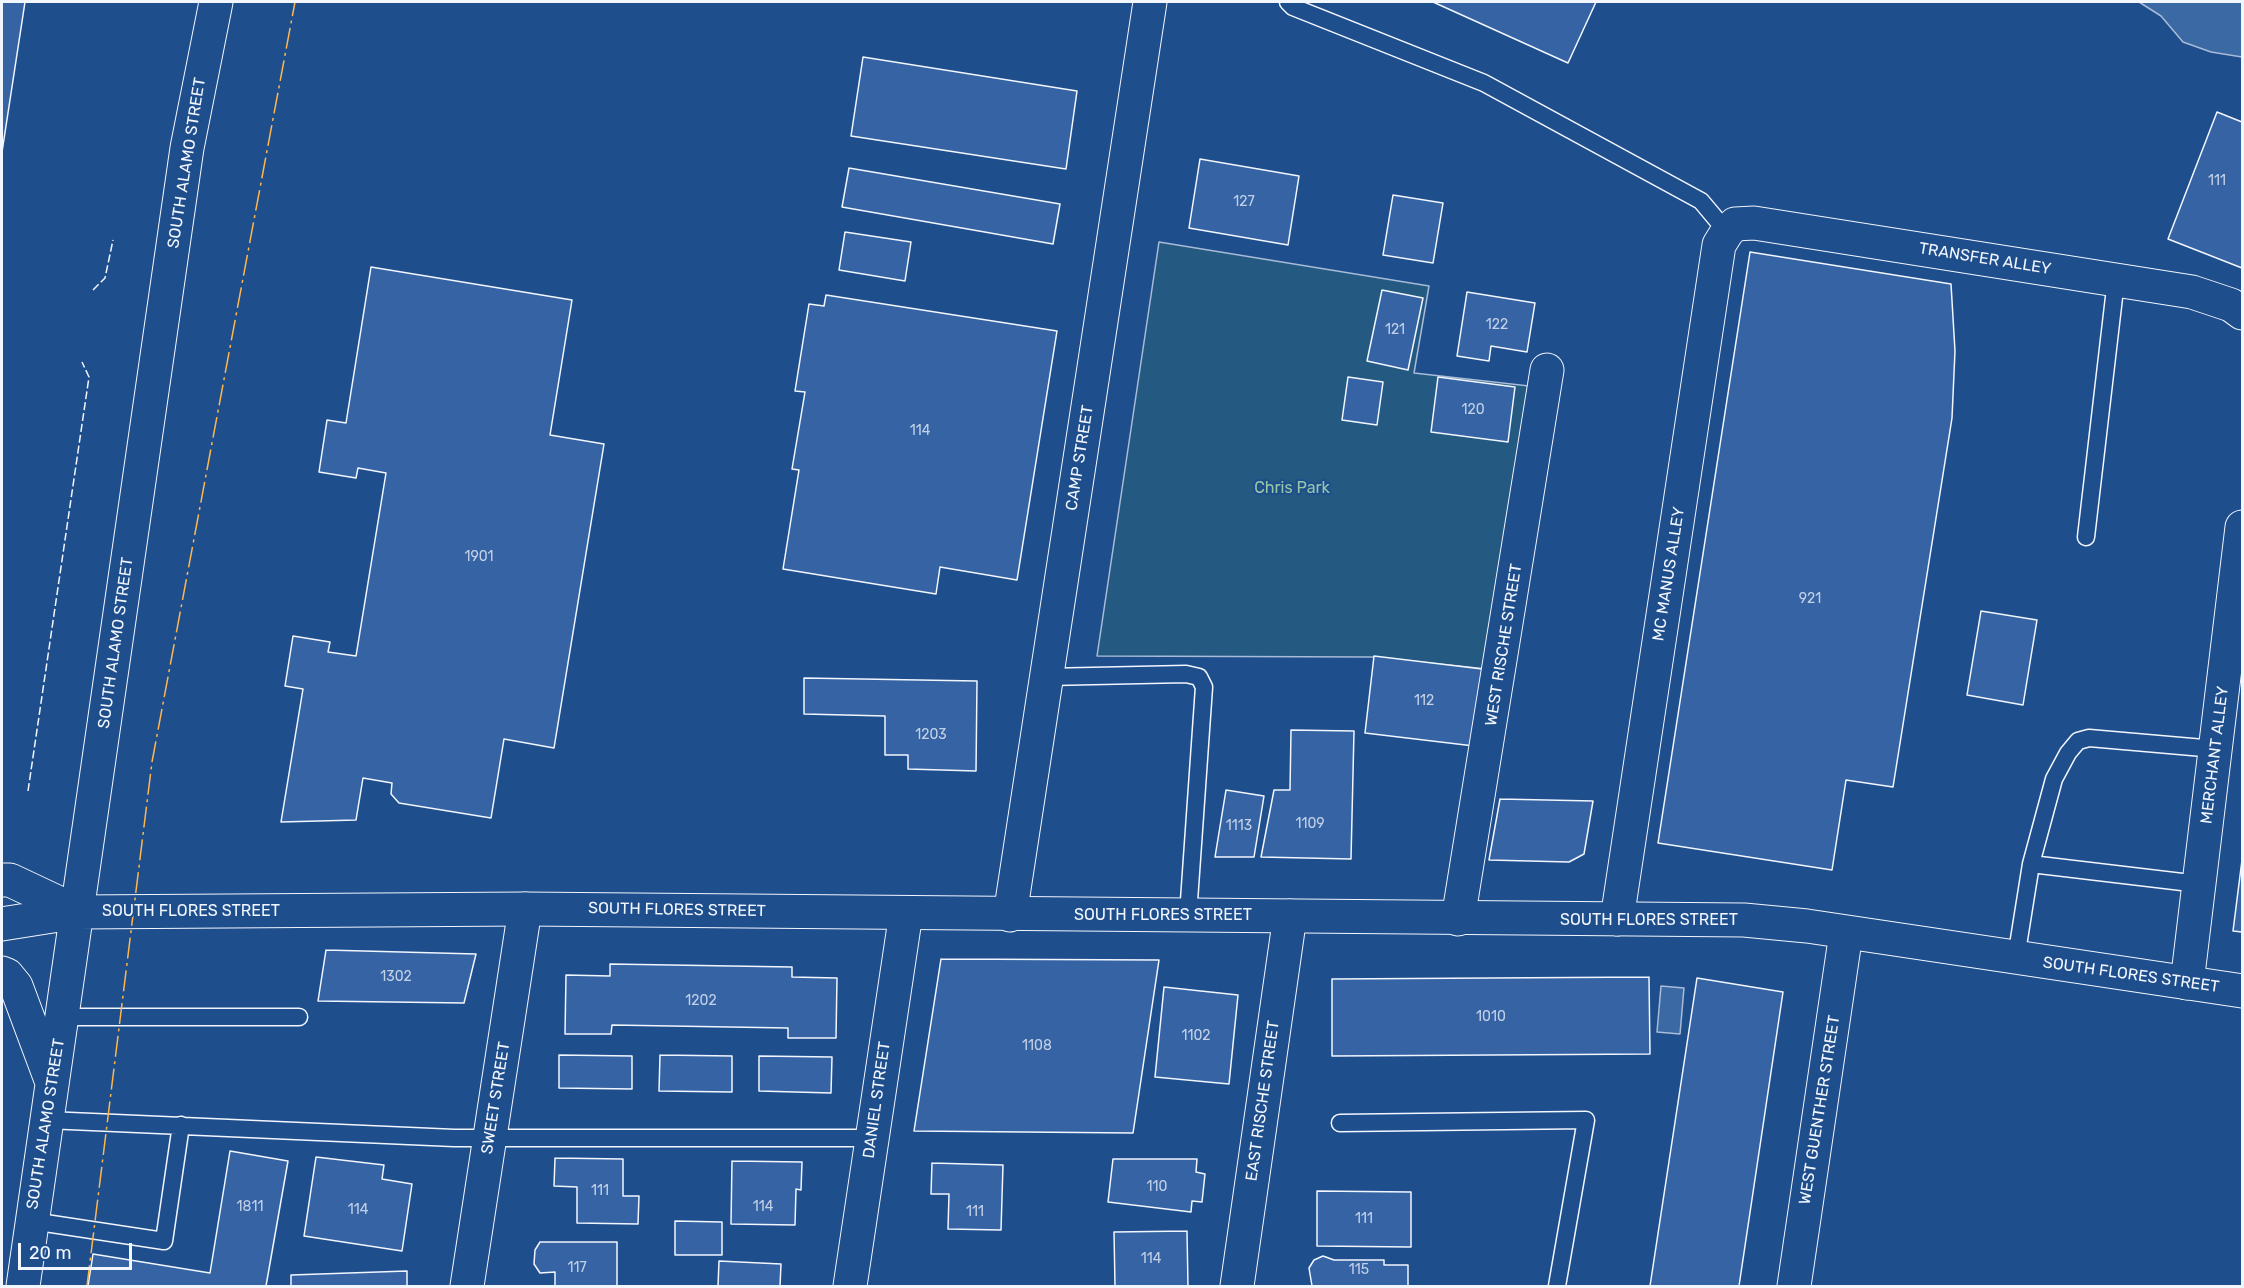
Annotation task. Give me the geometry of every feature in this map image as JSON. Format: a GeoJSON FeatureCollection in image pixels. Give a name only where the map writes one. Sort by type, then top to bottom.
{"type":"FeatureCollection","features":[{"type":"Feature","properties":{"kind":"street","name":"SOUTH ALAMO STREET"},"geometry":{"type":"LineString","coordinates":[[23,1287],[187,148],[216,2]]}},
{"type":"Feature","properties":{"kind":"street","name":"CAMP STREET"},"geometry":{"type":"LineString","coordinates":[[1010,915],[1150,2]]}},
{"type":"Feature","properties":{"kind":"street","name":"TRANSFER ALLEY"},"geometry":{"type":"LineString","coordinates":[[1727,232],[1735,224],[1754,223],[2192,292],[2230,305],[2242,314]]}},
{"type":"Feature","properties":{"kind":"street","name":"MC MANUS ALLEY"},"geometry":{"type":"LineString","coordinates":[[1617,919],[1719,245],[1727,232]]}},
{"type":"Feature","properties":{"kind":"street","name":"WEST RISCHE STREET"},"geometry":{"type":"LineString","coordinates":[[1458,919],[1547,370]]}},
{"type":"Feature","properties":{"kind":"street","name":"MERCHANT ALLEY"},"geometry":{"type":"LineString","coordinates":[[2187,982],[2242,527]]}},
{"type":"Feature","properties":{"kind":"street","name":"SOUTH FLORES STREET"},"geometry":{"type":"LineString","coordinates":[[2,880],[10,880],[78,912]]}},
{"type":"Feature","properties":{"kind":"street","name":"SOUTH FLORES STREET"},"geometry":{"type":"LineString","coordinates":[[2,924],[78,912],[525,909],[1744,920],[2242,991]]}},
{"type":"Feature","properties":{"kind":"street","name":"SWEET STREET"},"geometry":{"type":"LineString","coordinates":[[467,1287],[525,909]]}},
{"type":"Feature","properties":{"kind":"street","name":"DANIEL STREET"},"geometry":{"type":"LineString","coordinates":[[850,1287],[906,913]]}},
{"type":"Feature","properties":{"kind":"street","name":"EAST RISCHE STREET"},"geometry":{"type":"LineString","coordinates":[[1237,1287],[1290,916]]}},
{"type":"Feature","properties":{"kind":"street","name":"WEST GUENTHER STREET"},"geometry":{"type":"LineString","coordinates":[[1794,1287],[1846,933]]}},
{"type":"Feature","properties":{"kind":"street"},"geometry":{"type":"LineString","coordinates":[[2,973],[7,975],[16,986],[52,1084]]}},
{"type":"Feature","properties":{"kind":"lane"},"geometry":{"type":"LineString","coordinates":[[1288,2],[1293,7],[1484,83],[1701,201],[1727,232]]}},
{"type":"Feature","properties":{"kind":"lane"},"geometry":{"type":"LineString","coordinates":[[2086,537],[2116,280]]}},
{"type":"Feature","properties":{"kind":"lane"},"geometry":{"type":"LineString","coordinates":[[1046,677],[1186,674],[1199,677],[1204,687],[1188,915]]}},
{"type":"Feature","properties":{"kind":"lane"},"geometry":{"type":"LineString","coordinates":[[2016,958],[2031,864],[2054,779],[2068,753],[2078,741],[2089,738],[2216,749]]}},
{"type":"Feature","properties":{"kind":"lane"},"geometry":{"type":"LineString","coordinates":[[2031,864],[2199,884]]}},
{"type":"Feature","properties":{"kind":"lane"},"geometry":{"type":"LineString","coordinates":[[63,1017],[299,1017]]}},
{"type":"Feature","properties":{"kind":"lane"},"geometry":{"type":"LineString","coordinates":[[47,1120],[490,1137],[872,1138]]}},
{"type":"Feature","properties":{"kind":"lane"},"geometry":{"type":"LineString","coordinates":[[1340,1123],[1586,1120],[1557,1287]]}},
{"type":"Feature","properties":{"kind":"lane"},"geometry":{"type":"LineString","coordinates":[[32,1221],[164,1241],[181,1125]]}},
{"type":"Feature","properties":{"kind":"green space","name":"Chris Park"},"geometry":{"type":"Polygon","coordinates":[[[1159,242],[1429,286],[1414,373],[1529,386],[1487,669],[1372,657],[1097,656],[1159,242]]]}},
{"type":"Feature","properties":{"kind":"shaded area"},"geometry":{"type":"Polygon","coordinates":[[[2139,2],[2242,2],[2242,57],[2211,52],[2183,42],[2161,16],[2139,2]]]}},
{"type":"Feature","properties":{"kind":"shaded area"},"geometry":{"type":"Polygon","coordinates":[[[1661,986],[1684,988],[1680,1034],[1657,1032],[1661,986]]]}},
{"type":"Feature","properties":{"kind":"building"},"geometry":{"type":"Polygon","coordinates":[[[2,2],[25,2],[2,152],[2,2]]]}},
{"type":"Feature","properties":{"kind":"building"},"geometry":{"type":"Polygon","coordinates":[[[1433,2],[1596,2],[1568,63],[1433,2]]]}},
{"type":"Feature","properties":{"kind":"building"},"geometry":{"type":"Polygon","coordinates":[[[863,57],[1077,91],[1066,169],[851,136],[863,57]]]}},
{"type":"Feature","properties":{"kind":"building"},"geometry":{"type":"Polygon","coordinates":[[[2217,112],[2242,122],[2242,268],[2168,239],[2217,112]]]}},
{"type":"Feature","properties":{"kind":"building"},"geometry":{"type":"Polygon","coordinates":[[[1200,159],[1299,176],[1288,245],[1189,228],[1200,159]]]}},
{"type":"Feature","properties":{"kind":"building"},"geometry":{"type":"Polygon","coordinates":[[[849,168],[1060,204],[1053,244],[842,207],[849,168]]]}},
{"type":"Feature","properties":{"kind":"building"},"geometry":{"type":"Polygon","coordinates":[[[1393,195],[1443,203],[1433,263],[1383,255],[1393,195]]]}},
{"type":"Feature","properties":{"kind":"building"},"geometry":{"type":"Polygon","coordinates":[[[845,232],[911,242],[905,281],[839,270],[845,232]]]}},
{"type":"Feature","properties":{"kind":"building"},"geometry":{"type":"Polygon","coordinates":[[[1750,252],[1951,284],[1955,351],[1952,418],[1893,787],[1846,780],[1832,870],[1658,843],[1750,252]]]}},
{"type":"Feature","properties":{"kind":"building"},"geometry":{"type":"Polygon","coordinates":[[[371,267],[572,300],[550,435],[604,444],[554,748],[504,739],[491,818],[399,803],[391,794],[392,783],[363,778],[356,820],[281,822],[303,689],[285,686],[293,636],[330,642],[328,652],[356,656],[386,473],[358,468],[356,478],[319,472],[327,420],[346,423],[371,267]]]}},
{"type":"Feature","properties":{"kind":"building"},"geometry":{"type":"Polygon","coordinates":[[[1382,290],[1423,298],[1408,370],[1367,361],[1382,290]]]}},
{"type":"Feature","properties":{"kind":"building"},"geometry":{"type":"Polygon","coordinates":[[[1467,292],[1535,303],[1527,352],[1491,346],[1489,361],[1457,356],[1467,292]]]}},
{"type":"Feature","properties":{"kind":"building"},"geometry":{"type":"Polygon","coordinates":[[[826,295],[1057,331],[1017,580],[940,567],[936,594],[783,569],[799,470],[792,469],[805,392],[795,391],[809,304],[824,306],[826,295]]]}},
{"type":"Feature","properties":{"kind":"building"},"geometry":{"type":"Polygon","coordinates":[[[1348,377],[1383,382],[1377,425],[1342,420],[1348,377]]]}},
{"type":"Feature","properties":{"kind":"building"},"geometry":{"type":"Polygon","coordinates":[[[1438,377],[1515,387],[1508,442],[1431,432],[1438,377]]]}},
{"type":"Feature","properties":{"kind":"building"},"geometry":{"type":"Polygon","coordinates":[[[1981,611],[2037,620],[2023,705],[1967,695],[1981,611]]]}},
{"type":"Feature","properties":{"kind":"building"},"geometry":{"type":"Polygon","coordinates":[[[1374,656],[1482,669],[1474,746],[1365,733],[1374,656]]]}},
{"type":"Feature","properties":{"kind":"building"},"geometry":{"type":"Polygon","coordinates":[[[804,678],[977,681],[976,771],[908,769],[908,755],[885,755],[885,716],[804,714],[804,678]]]}},
{"type":"Feature","properties":{"kind":"building"},"geometry":{"type":"Polygon","coordinates":[[[1291,730],[1354,731],[1351,859],[1261,857],[1274,790],[1290,790],[1291,730]]]}},
{"type":"Feature","properties":{"kind":"building"},"geometry":{"type":"Polygon","coordinates":[[[1226,790],[1264,796],[1254,857],[1215,857],[1226,790]]]}},
{"type":"Feature","properties":{"kind":"building"},"geometry":{"type":"Polygon","coordinates":[[[1500,799],[1593,801],[1584,854],[1569,862],[1489,860],[1500,799]]]}},
{"type":"Feature","properties":{"kind":"building"},"geometry":{"type":"Polygon","coordinates":[[[2242,860],[2242,932],[2233,931],[2242,860]]]}},
{"type":"Feature","properties":{"kind":"building"},"geometry":{"type":"Polygon","coordinates":[[[326,950],[476,954],[464,1003],[318,1001],[326,950]]]}},
{"type":"Feature","properties":{"kind":"building"},"geometry":{"type":"Polygon","coordinates":[[[941,959],[1159,960],[1133,1133],[914,1131],[941,959]]]}},
{"type":"Feature","properties":{"kind":"building"},"geometry":{"type":"Polygon","coordinates":[[[610,964],[792,967],[792,977],[837,978],[836,1038],[788,1038],[788,1028],[612,1025],[611,1034],[565,1034],[566,975],[610,976],[610,964]]]}},
{"type":"Feature","properties":{"kind":"building"},"geometry":{"type":"Polygon","coordinates":[[[1649,977],[1650,1054],[1332,1056],[1332,979],[1649,977]]]}},
{"type":"Feature","properties":{"kind":"building"},"geometry":{"type":"Polygon","coordinates":[[[1697,978],[1783,992],[1739,1286],[1650,1286],[1697,978]]]}},
{"type":"Feature","properties":{"kind":"building"},"geometry":{"type":"Polygon","coordinates":[[[1164,987],[1238,995],[1229,1084],[1155,1077],[1164,987]]]}},
{"type":"Feature","properties":{"kind":"building"},"geometry":{"type":"Polygon","coordinates":[[[559,1055],[632,1056],[632,1089],[559,1088],[559,1055]]]}},
{"type":"Feature","properties":{"kind":"building"},"geometry":{"type":"Polygon","coordinates":[[[660,1055],[732,1056],[732,1092],[659,1091],[660,1055]]]}},
{"type":"Feature","properties":{"kind":"building"},"geometry":{"type":"Polygon","coordinates":[[[759,1056],[832,1057],[831,1093],[759,1091],[759,1056]]]}},
{"type":"Feature","properties":{"kind":"building"},"geometry":{"type":"Polygon","coordinates":[[[230,1151],[288,1161],[266,1286],[88,1286],[93,1254],[210,1273],[230,1151]]]}},
{"type":"Feature","properties":{"kind":"building"},"geometry":{"type":"Polygon","coordinates":[[[316,1157],[384,1165],[382,1179],[412,1184],[402,1251],[304,1236],[316,1157]]]}},
{"type":"Feature","properties":{"kind":"building"},"geometry":{"type":"Polygon","coordinates":[[[555,1158],[623,1159],[623,1196],[639,1196],[638,1224],[577,1223],[577,1187],[554,1186],[555,1158]]]}},
{"type":"Feature","properties":{"kind":"building"},"geometry":{"type":"Polygon","coordinates":[[[1113,1159],[1197,1159],[1196,1172],[1205,1174],[1202,1202],[1192,1201],[1191,1212],[1108,1202],[1113,1159]]]}},
{"type":"Feature","properties":{"kind":"building"},"geometry":{"type":"Polygon","coordinates":[[[732,1161],[802,1162],[801,1190],[796,1189],[795,1225],[731,1224],[732,1161]]]}},
{"type":"Feature","properties":{"kind":"building"},"geometry":{"type":"Polygon","coordinates":[[[932,1163],[1003,1165],[1001,1230],[948,1229],[949,1194],[931,1194],[932,1163]]]}},
{"type":"Feature","properties":{"kind":"building"},"geometry":{"type":"Polygon","coordinates":[[[1317,1191],[1411,1192],[1411,1247],[1317,1246],[1317,1191]]]}},
{"type":"Feature","properties":{"kind":"building"},"geometry":{"type":"Polygon","coordinates":[[[675,1221],[722,1222],[722,1255],[675,1255],[675,1221]]]}},
{"type":"Feature","properties":{"kind":"building"},"geometry":{"type":"Polygon","coordinates":[[[1187,1231],[1188,1286],[1115,1286],[1114,1232],[1187,1231]]]}},
{"type":"Feature","properties":{"kind":"building"},"geometry":{"type":"Polygon","coordinates":[[[540,1242],[617,1242],[617,1286],[555,1286],[555,1272],[540,1273],[534,1264],[535,1250],[540,1242]]]}},
{"type":"Feature","properties":{"kind":"building"},"geometry":{"type":"Polygon","coordinates":[[[1323,1256],[1334,1260],[1384,1260],[1384,1265],[1408,1265],[1408,1286],[1312,1286],[1309,1268],[1314,1260],[1323,1256]]]}},
{"type":"Feature","properties":{"kind":"building"},"geometry":{"type":"Polygon","coordinates":[[[719,1261],[781,1264],[780,1286],[718,1286],[719,1261]]]}},
{"type":"Feature","properties":{"kind":"building"},"geometry":{"type":"Polygon","coordinates":[[[407,1271],[407,1286],[291,1286],[291,1275],[407,1271]]]}},
{"type":"Feature","properties":{"kind":"fence"},"geometry":{"type":"LineString","coordinates":[[93,290],[105,278],[113,240]]}},
{"type":"Feature","properties":{"kind":"fence"},"geometry":{"type":"LineString","coordinates":[[28,791],[89,377],[82,362]]}},
{"type":"Feature","properties":{"kind":"power"},"geometry":{"type":"LineString","coordinates":[[87,1286],[152,762],[295,2]]}}]}
